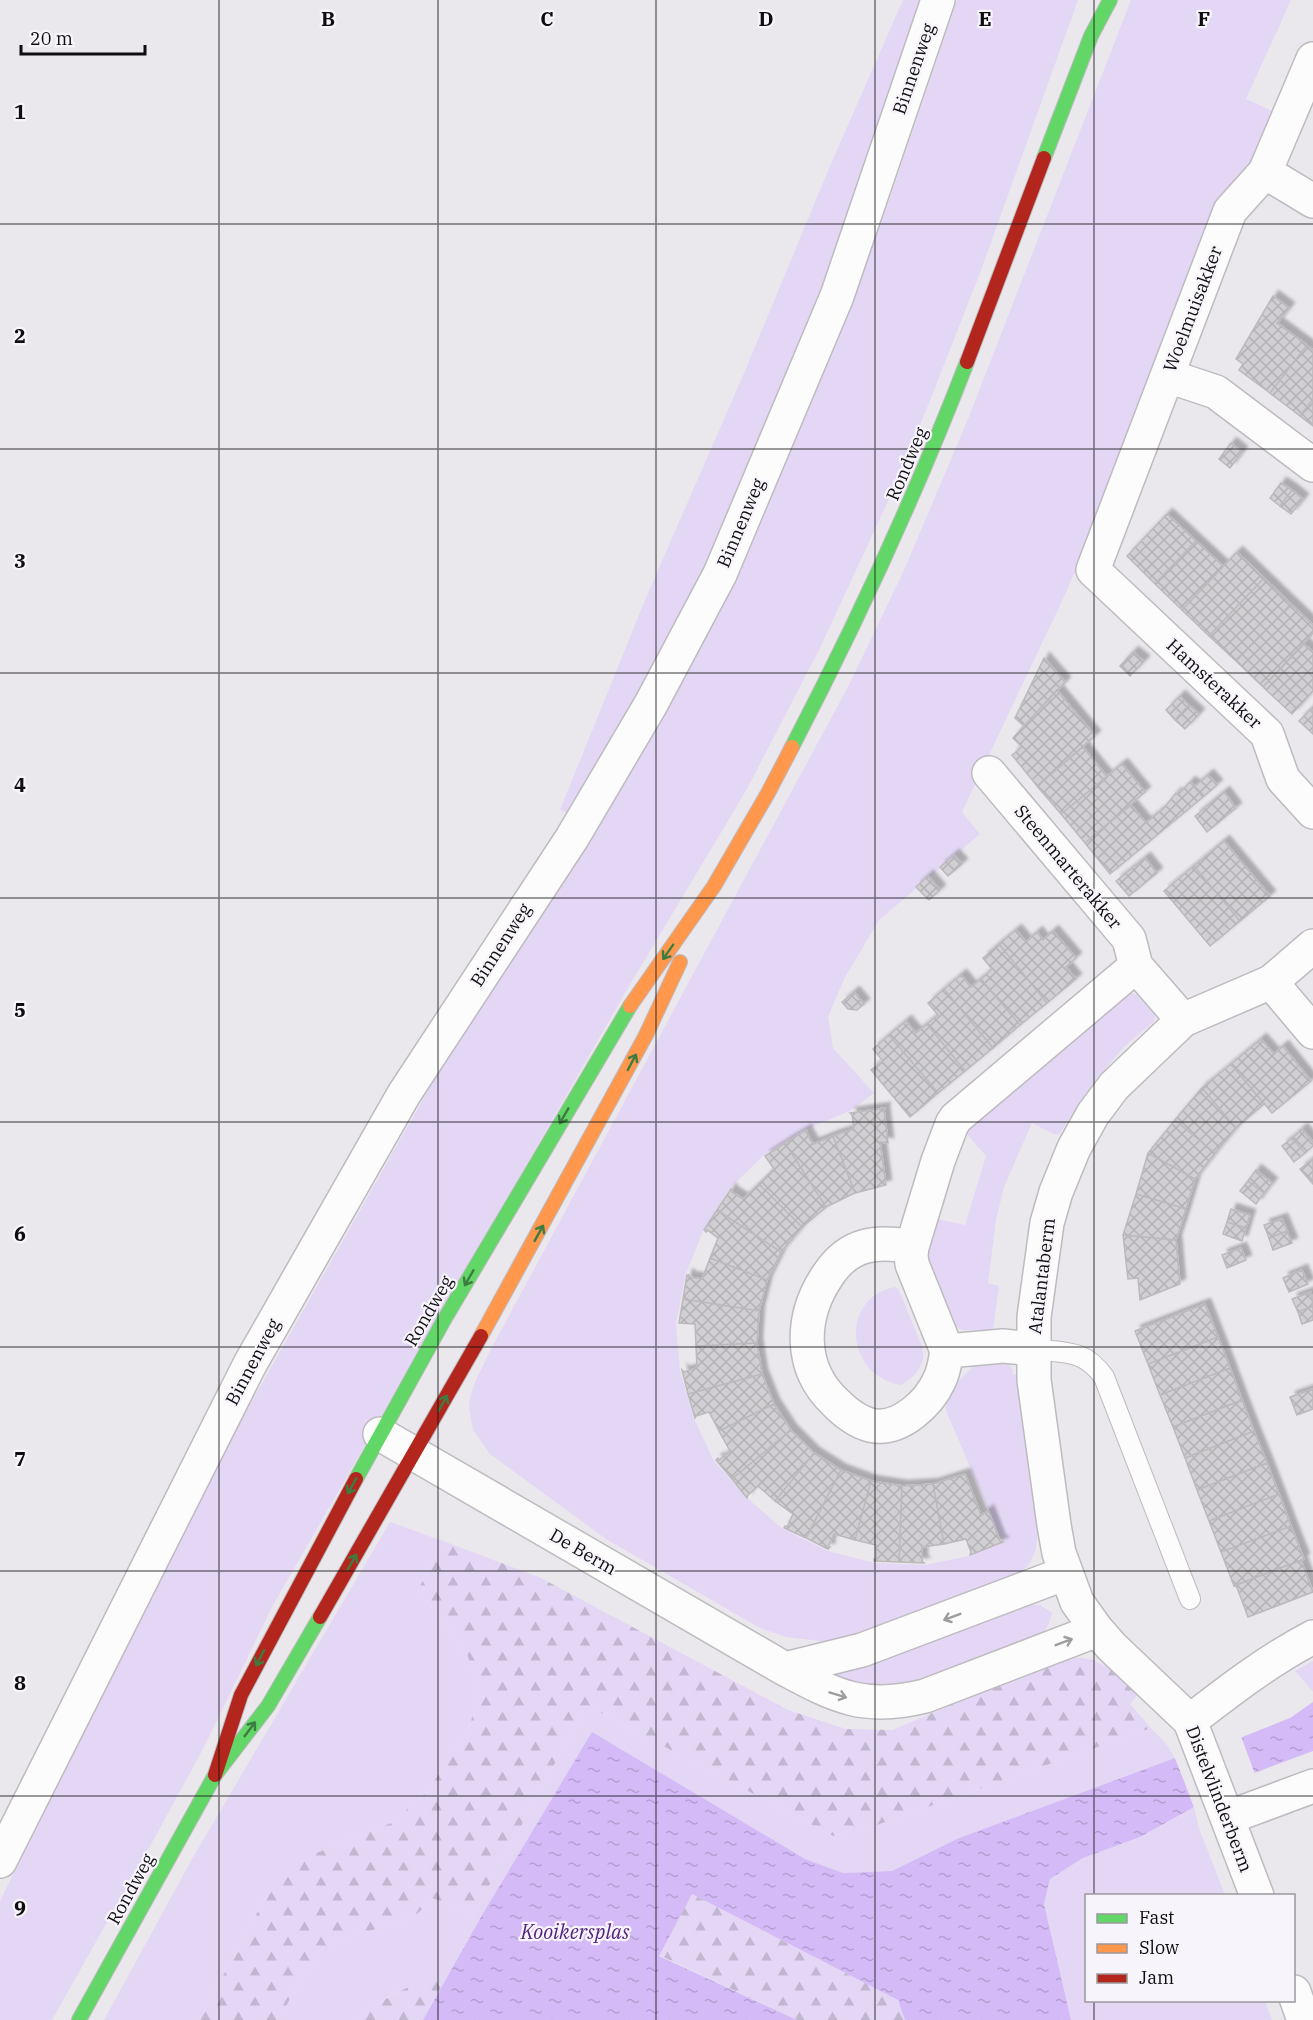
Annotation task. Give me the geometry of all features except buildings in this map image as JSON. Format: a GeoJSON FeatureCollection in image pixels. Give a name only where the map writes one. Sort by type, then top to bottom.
{"type":"FeatureCollection","features":[{"type":"Feature","properties":{"kind":"main road","name":"Rondweg"},"geometry":{"type":"LineString","coordinates":[[1091,36],[1099,0]]}},
{"type":"Feature","properties":{"kind":"main road","name":"Rondweg"},"geometry":{"type":"LineString","coordinates":[[214,1775],[241,1695],[380,1434],[450,1310],[620,1022],[714,886],[768,793],[822,690],[899,530],[992,301],[1091,36],[1110,0]]}},
{"type":"Feature","properties":{"kind":"main road","name":"Rondweg"},"geometry":{"type":"LineString","coordinates":[[80,2020],[214,1775],[268,1706],[415,1454],[538,1235],[646,1035],[714,886]]}},
{"type":"Feature","properties":{"kind":"street","name":"Binnenweg"},"geometry":{"type":"LineString","coordinates":[[0,1861],[256,1354],[404,1094],[572,838],[651,704],[720,574],[837,296],[938,0]]}},
{"type":"Feature","properties":{"kind":"street","name":"Woelmuisakker"},"geometry":{"type":"LineString","coordinates":[[1094,570],[1230,211],[1265,172],[1313,59]]}},
{"type":"Feature","properties":{"kind":"street"},"geometry":{"type":"LineString","coordinates":[[1265,172],[1313,201]]}},
{"type":"Feature","properties":{"kind":"street"},"geometry":{"type":"LineString","coordinates":[[1168,376],[1216,392],[1313,465]]}},
{"type":"Feature","properties":{"kind":"street","name":"Hamsterakker"},"geometry":{"type":"LineString","coordinates":[[1094,570],[1267,734],[1283,779],[1313,812]]}},
{"type":"Feature","properties":{"kind":"street","name":"Steenmarterakker"},"geometry":{"type":"LineString","coordinates":[[989,773],[1129,939],[1136,966],[1183,1020]]}},
{"type":"Feature","properties":{"kind":"street","name":"Atalantaberm"},"geometry":{"type":"LineString","coordinates":[[1072,1588],[1059,1553],[1049,1495],[1038,1412],[1033,1349],[1037,1286],[1047,1223],[1056,1192],[1074,1148],[1093,1114],[1114,1086],[1183,1020],[1271,982],[1313,946]]}},
{"type":"Feature","properties":{"kind":"street"},"geometry":{"type":"LineString","coordinates":[[912,1248],[877,1243],[860,1247],[832,1269],[814,1299],[809,1316],[807,1347],[817,1379],[826,1394],[842,1409],[859,1420],[875,1426],[890,1424],[911,1414],[931,1394],[943,1371],[947,1351],[912,1264],[912,1248],[938,1161],[952,1124],[956,1118],[1136,966]]}},
{"type":"Feature","properties":{"kind":"street"},"geometry":{"type":"LineString","coordinates":[[1271,982],[1313,1032]]}},
{"type":"Feature","properties":{"kind":"street","name":"Atalantaberm"},"geometry":{"type":"LineString","coordinates":[[947,1351],[1003,1346],[1033,1349]]}},
{"type":"Feature","properties":{"kind":"street","name":"De Berm"},"geometry":{"type":"LineString","coordinates":[[380,1434],[785,1670],[825,1691],[846,1697],[876,1704],[902,1702],[925,1696],[1097,1630]]}},
{"type":"Feature","properties":{"kind":"street"},"geometry":{"type":"LineString","coordinates":[[785,1670],[862,1650],[1072,1588]]}},
{"type":"Feature","properties":{"kind":"street","name":"Distelvlinderberm"},"geometry":{"type":"LineString","coordinates":[[1072,1588],[1097,1630],[1196,1735],[1256,1894]]}},
{"type":"Feature","properties":{"kind":"street"},"geometry":{"type":"LineString","coordinates":[[1196,1735],[1238,1684],[1313,1637]]}},
{"type":"Feature","properties":{"kind":"street"},"geometry":{"type":"LineString","coordinates":[[1223,1808],[1313,1786]]}},
{"type":"Feature","properties":{"kind":"street"},"geometry":{"type":"LineString","coordinates":[[1295,1997],[1304,2020]]}},
{"type":"Feature","properties":{"kind":"lane","name":"Atalantaberm"},"geometry":{"type":"LineString","coordinates":[[1033,1349],[1077,1354],[1088,1359],[1104,1377],[1190,1599]]}},
{"type":"Feature","properties":{"kind":"green space"},"geometry":{"type":"Polygon","coordinates":[[[903,0],[930,0],[846,245],[738,502],[671,640],[571,814],[560,810],[645,600],[903,0]]]}},
{"type":"Feature","properties":{"kind":"green space"},"geometry":{"type":"Polygon","coordinates":[[[957,0],[1078,0],[980,273],[929,403],[896,484],[820,648],[747,789],[632,981],[272,1607],[204,1747],[52,2020],[0,2020],[0,1901],[209,1477],[447,1057],[838,331],[890,198],[957,0]]]}},
{"type":"Feature","properties":{"kind":"green space"},"geometry":{"type":"Polygon","coordinates":[[[1131,0],[1291,0],[1246,99],[1272,111],[1273,117],[1063,599],[962,812],[980,834],[879,920],[844,979],[828,1017],[833,1048],[874,1093],[850,1111],[806,1129],[765,1154],[729,1189],[703,1231],[686,1274],[676,1323],[680,1371],[694,1419],[714,1461],[747,1498],[783,1529],[828,1551],[874,1563],[925,1565],[969,1556],[1003,1543],[946,1411],[946,1397],[951,1388],[975,1365],[1008,1363],[1013,1375],[1017,1374],[1038,1528],[1036,1544],[1033,1557],[1025,1569],[1013,1580],[837,1643],[786,1637],[760,1628],[606,1539],[490,1454],[473,1430],[469,1408],[470,1397],[491,1349],[850,683],[905,568],[968,419],[1131,0]]]}},
{"type":"Feature","properties":{"kind":"green space"},"geometry":{"type":"Polygon","coordinates":[[[1127,991],[1137,995],[1154,1014],[1154,1021],[1124,1047],[1096,1079],[1059,1134],[1054,1134],[1032,1123],[1004,1187],[996,1220],[988,1283],[999,1286],[993,1330],[962,1330],[953,1325],[927,1264],[926,1251],[937,1219],[965,1225],[986,1156],[965,1129],[1127,991]]]}},
{"type":"Feature","properties":{"kind":"green space"},"geometry":{"type":"Polygon","coordinates":[[[895,1287],[901,1295],[923,1349],[921,1366],[902,1385],[883,1379],[869,1368],[860,1354],[856,1338],[857,1321],[864,1306],[877,1294],[895,1287]]]}},
{"type":"Feature","properties":{"kind":"green space"},"geometry":{"type":"Polygon","coordinates":[[[390,1522],[443,1541],[418,1590],[467,1654],[480,1692],[468,1730],[426,1793],[391,1823],[314,1854],[269,1891],[199,2020],[104,2020],[192,1859],[390,1522]]]}},
{"type":"Feature","properties":{"kind":"green space"},"geometry":{"type":"Polygon","coordinates":[[[443,1541],[539,1577],[788,1710],[846,1729],[893,1730],[1059,1658],[1073,1657],[1094,1661],[1120,1677],[1138,1694],[1130,1704],[1151,1728],[877,1825],[833,1836],[586,1705],[474,1914],[432,1898],[424,1908],[400,1922],[331,1944],[314,1959],[279,2020],[199,2020],[269,1891],[287,1871],[314,1854],[391,1823],[426,1793],[468,1730],[480,1692],[467,1654],[418,1590],[443,1541]]]}},
{"type":"Feature","properties":{"kind":"green space"},"geometry":{"type":"Polygon","coordinates":[[[1019,1605],[1040,1605],[1052,1613],[1043,1633],[1024,1647],[890,1690],[836,1679],[837,1672],[1019,1605]]]}},
{"type":"Feature","properties":{"kind":"green space"},"geometry":{"type":"Polygon","coordinates":[[[1313,1661],[1313,1692],[1295,1671],[1313,1661]]]}},
{"type":"Feature","properties":{"kind":"green space"},"geometry":{"type":"Polygon","coordinates":[[[586,1705],[833,1836],[877,1825],[1151,1728],[1167,1745],[1175,1758],[959,1838],[892,1871],[843,1873],[805,1859],[481,1917],[446,1979],[429,1978],[393,1994],[358,2016],[356,2020],[279,2020],[308,1967],[321,1952],[332,1944],[344,1938],[400,1922],[424,1908],[432,1898],[474,1914],[586,1705]]]}},
{"type":"Feature","properties":{"kind":"green space"},"geometry":{"type":"Polygon","coordinates":[[[1194,1807],[1199,1828],[1225,1894],[1085,1894],[1085,2002],[1265,2002],[1272,2020],[1071,2020],[1044,1904],[1050,1879],[1083,1858],[1140,1837],[1194,1807]]]}},
{"type":"Feature","properties":{"kind":"green space"},"geometry":{"type":"Polygon","coordinates":[[[692,1894],[898,2000],[905,2020],[797,2020],[659,1955],[692,1894]]]}},
{"type":"Feature","properties":{"kind":"green space"},"geometry":{"type":"Polygon","coordinates":[[[429,1977],[446,1979],[423,2020],[356,2020],[358,2016],[394,1994],[429,1977]]]}},
{"type":"Feature","properties":{"kind":"water","name":"Kooikersplas"},"geometry":{"type":"Polygon","coordinates":[[[1313,1702],[1313,1751],[1190,1797],[1194,1807],[1140,1837],[1083,1858],[1050,1879],[1044,1904],[1071,2020],[905,2020],[898,2000],[692,1894],[659,1956],[797,2020],[423,2020],[481,1917],[592,1732],[805,1859],[843,1873],[892,1871],[959,1838],[1175,1758],[1177,1763],[1290,1718],[1313,1702]]]}},
{"type":"Feature","properties":{"kind":"pier"},"geometry":{"type":"Polygon","coordinates":[[[1241,1736],[1256,1777],[1194,1799],[1197,1806],[1194,1807],[1175,1758],[1179,1759],[1241,1736]]]}},
{"type":"Feature","properties":{"kind":"traffic: fast"},"geometry":{"type":"LineString","coordinates":[[1044,158],[1091,36],[1110,0]]}},
{"type":"Feature","properties":{"kind":"traffic: fast"},"geometry":{"type":"LineString","coordinates":[[792,747],[885,557],[967,362]]}},
{"type":"Feature","properties":{"kind":"traffic: fast"},"geometry":{"type":"LineString","coordinates":[[356,1479],[444,1320],[630,1006]]}},
{"type":"Feature","properties":{"kind":"traffic: fast"},"geometry":{"type":"LineString","coordinates":[[79,2020],[215,1775],[268,1706],[320,1617]]}},
{"type":"Feature","properties":{"kind":"traffic: slow"},"geometry":{"type":"LineString","coordinates":[[630,1006],[714,886],[792,747]]}},
{"type":"Feature","properties":{"kind":"traffic: slow"},"geometry":{"type":"LineString","coordinates":[[481,1336],[646,1035],[680,962]]}},
{"type":"Feature","properties":{"kind":"traffic: jam"},"geometry":{"type":"LineString","coordinates":[[967,362],[1044,158]]}},
{"type":"Feature","properties":{"kind":"traffic: jam"},"geometry":{"type":"LineString","coordinates":[[320,1617],[481,1336]]}},
{"type":"Feature","properties":{"kind":"traffic: jam"},"geometry":{"type":"LineString","coordinates":[[215,1775],[241,1695],[356,1479]]}}]}
